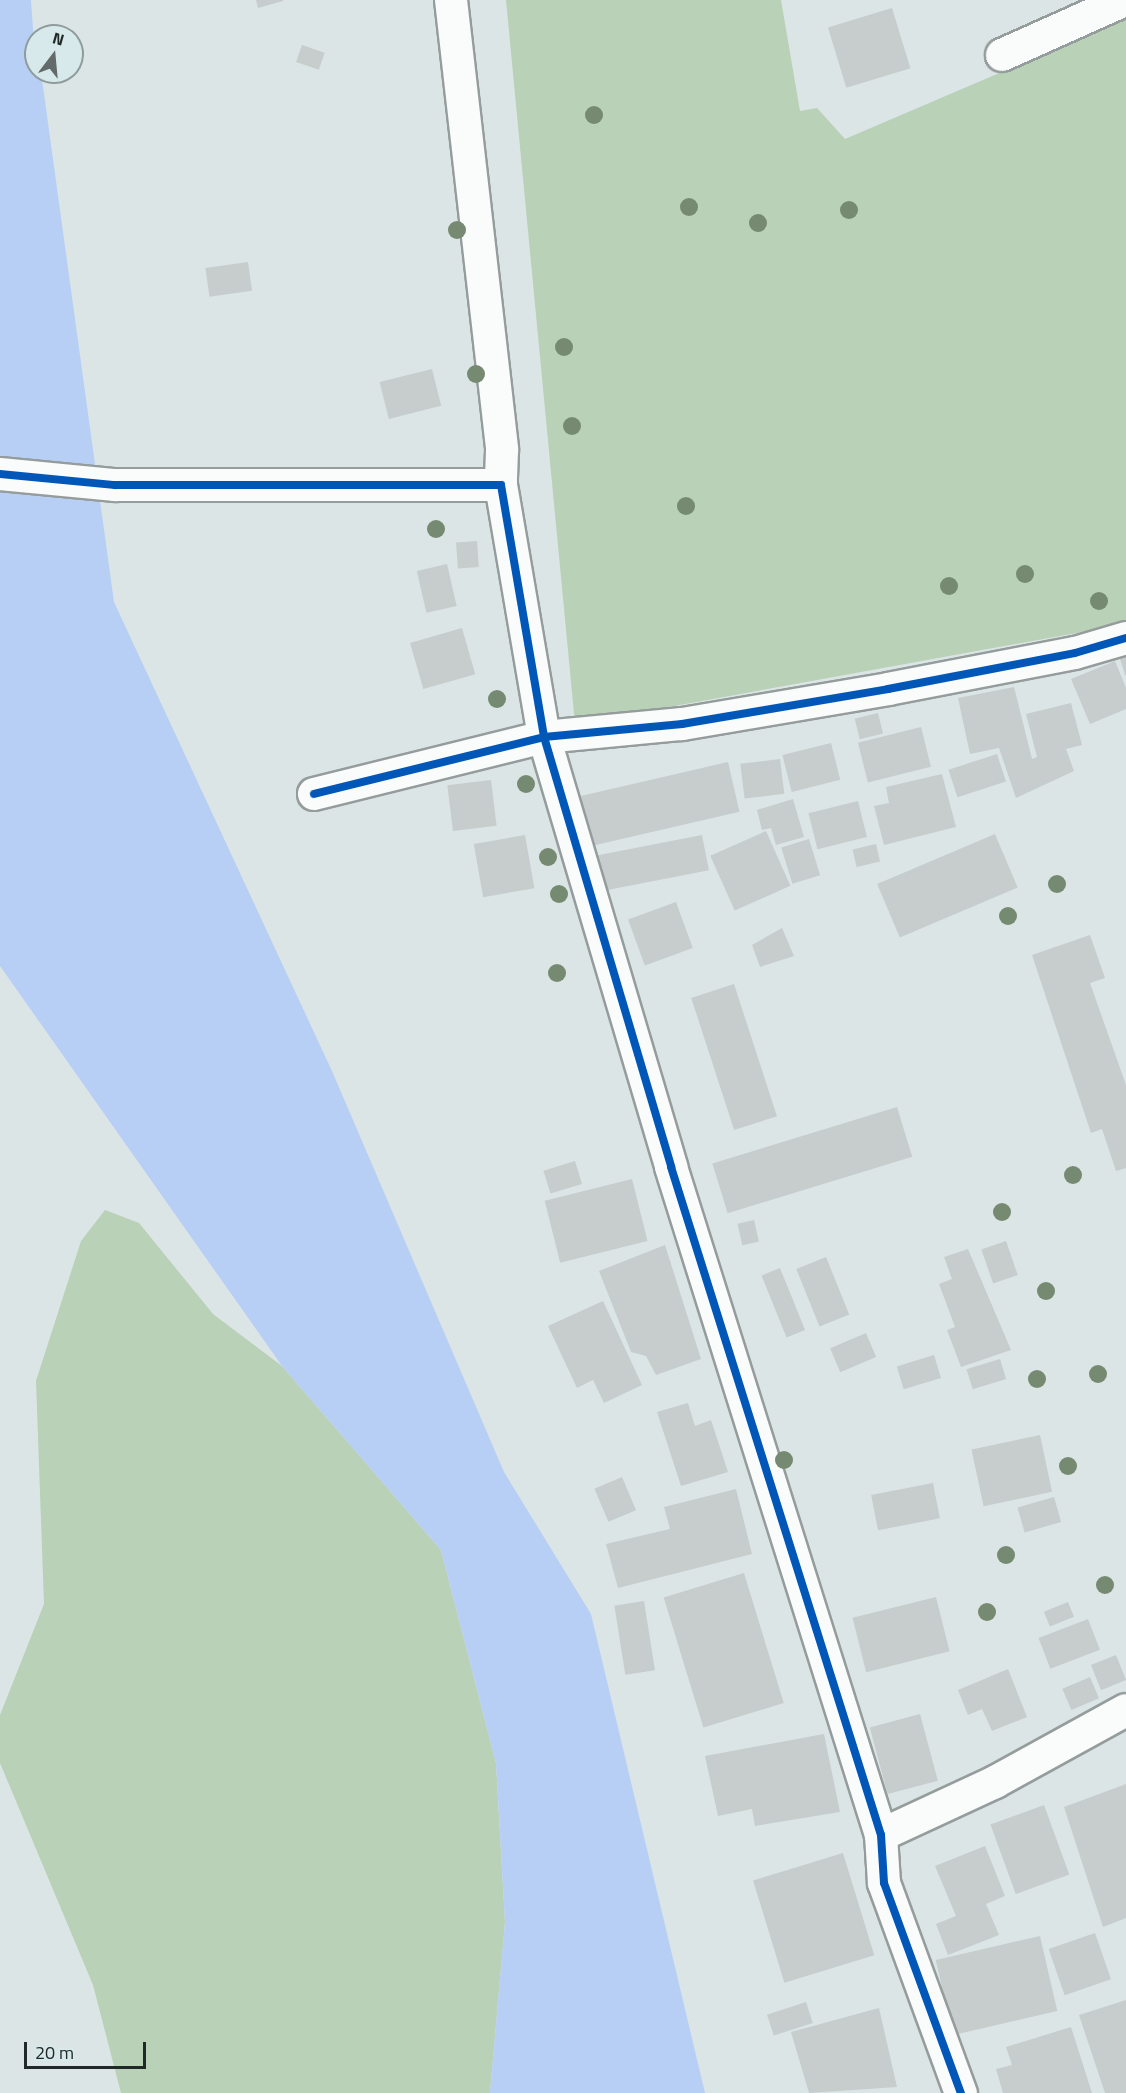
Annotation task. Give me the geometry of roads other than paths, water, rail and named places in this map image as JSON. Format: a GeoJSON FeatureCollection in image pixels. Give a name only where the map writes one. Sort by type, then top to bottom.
{"type":"FeatureCollection","features":[{"type":"Feature","properties":{"kind":"street"},"geometry":{"type":"LineString","coordinates":[[451,0],[502,450],[501,485],[544,738],[671,1167],[881,1835],[884,1883],[961,2093]]}},
{"type":"Feature","properties":{"kind":"street"},"geometry":{"type":"LineString","coordinates":[[1002,55],[1125,0]]}},
{"type":"Feature","properties":{"kind":"street"},"geometry":{"type":"LineString","coordinates":[[0,474],[116,485],[501,485]]}},
{"type":"Feature","properties":{"kind":"street"},"geometry":{"type":"LineString","coordinates":[[314,794],[544,738],[681,724],[888,689],[1075,653],[1126,638]]}},
{"type":"Feature","properties":{"kind":"street"},"geometry":{"type":"LineString","coordinates":[[881,1835],[994,1782],[1126,1710]]}},
{"type":"Feature","properties":{"kind":"water"},"geometry":{"type":"Polygon","coordinates":[[[0,0],[31,0],[33,24],[24,24],[24,84],[43,84],[114,602],[332,1071],[504,1472],[591,1614],[705,2093],[490,2093],[505,1922],[496,1763],[441,1550],[282,1366],[0,966],[0,0]]]}}]}
